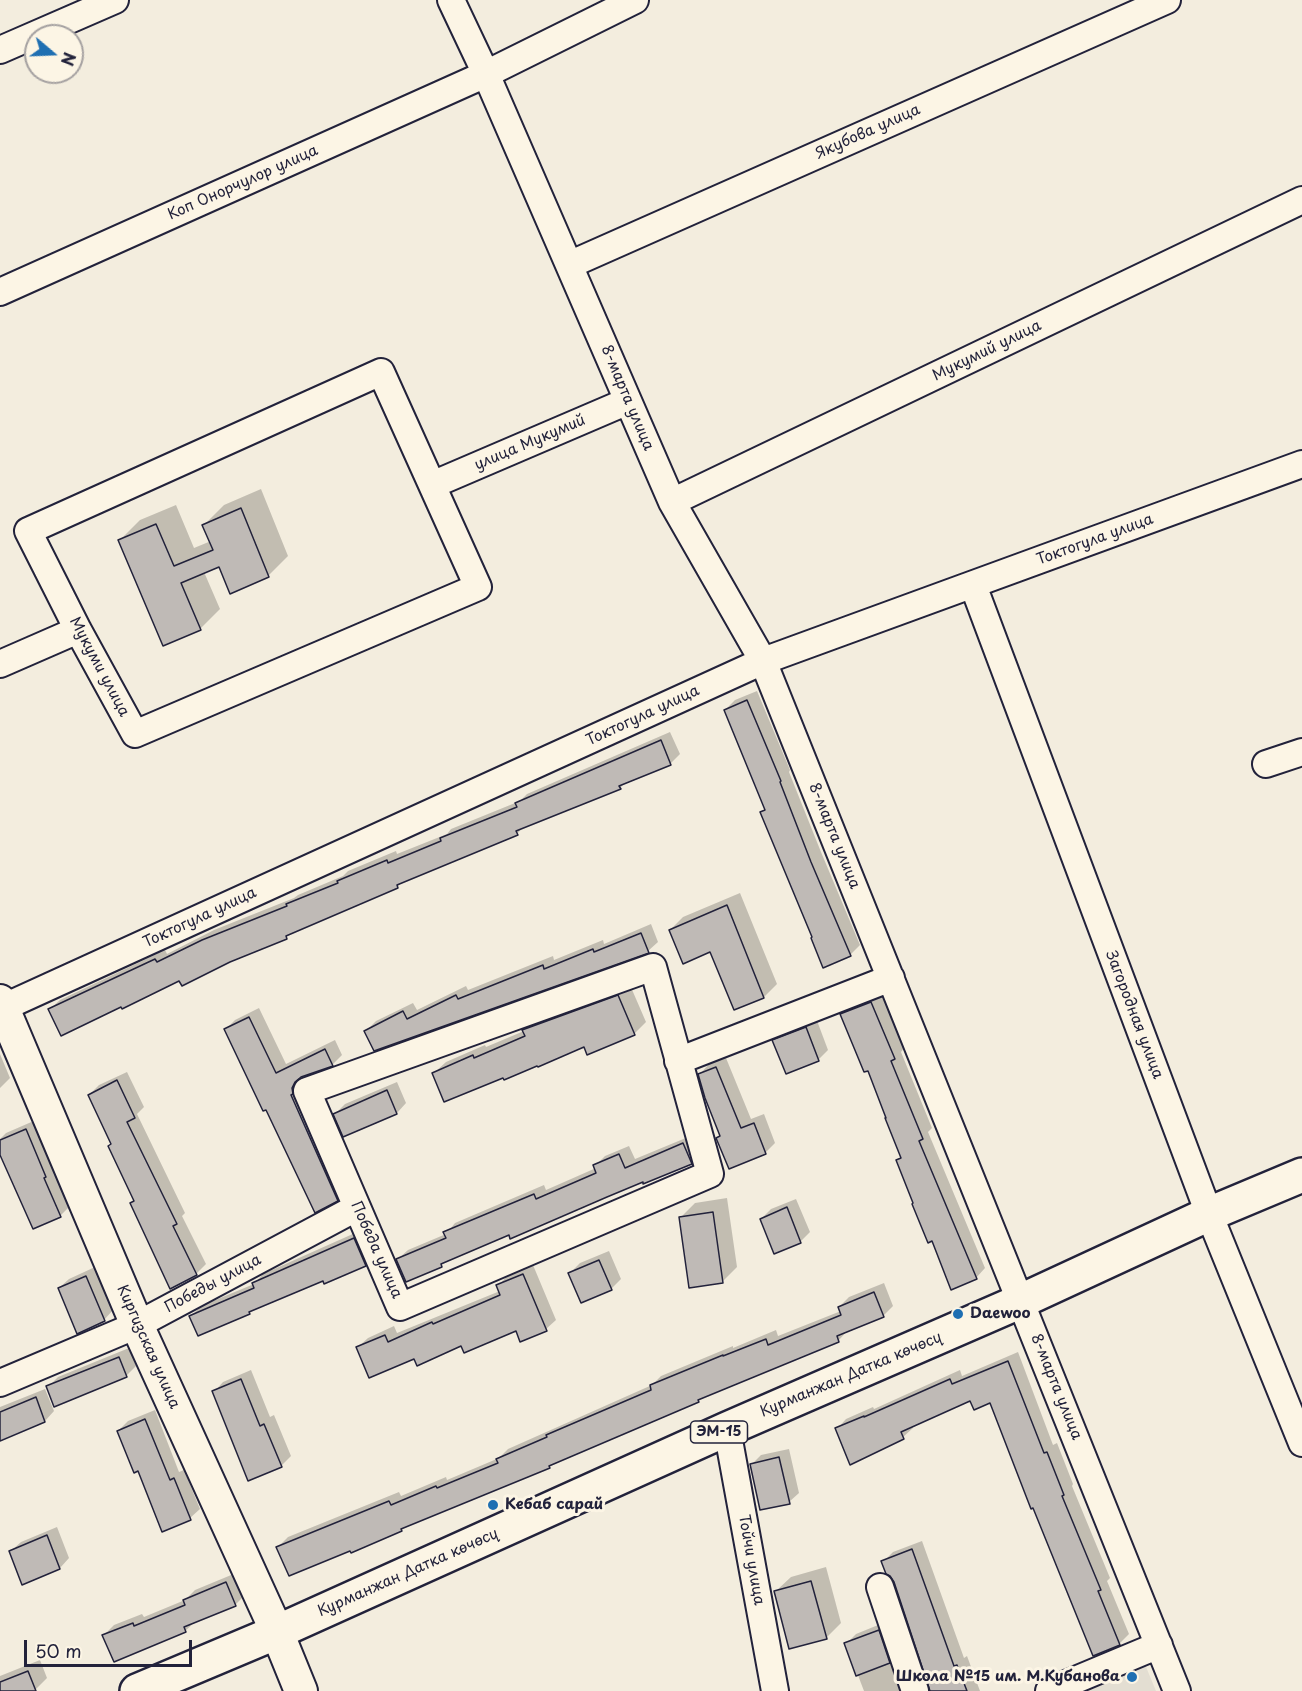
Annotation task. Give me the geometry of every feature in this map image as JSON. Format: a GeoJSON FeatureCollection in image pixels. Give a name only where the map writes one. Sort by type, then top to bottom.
{"type":"FeatureCollection","features":[{"type":"Feature","properties":{"kind":"main road","name":"Курманжан Датка көчөсү"},"geometry":{"type":"LineString","coordinates":[[137,1691],[277,1632],[727,1429],[1021,1301],[1209,1214],[1302,1175]]}},
{"type":"Feature","properties":{"kind":"street"},"geometry":{"type":"LineString","coordinates":[[0,50],[116,0]]}},
{"type":"Feature","properties":{"kind":"street","name":"8-марта улица"},"geometry":{"type":"LineString","coordinates":[[451,0],[486,74],[672,502],[763,661],[1177,1691]]}},
{"type":"Feature","properties":{"kind":"street","name":"Коп Онорчулор улица"},"geometry":{"type":"LineString","coordinates":[[0,292],[486,74],[635,0]]}},
{"type":"Feature","properties":{"kind":"street","name":"Якубова улица"},"geometry":{"type":"LineString","coordinates":[[569,265],[1167,0]]}},
{"type":"Feature","properties":{"kind":"street","name":"Мукумий улица"},"geometry":{"type":"LineString","coordinates":[[672,502],[1302,200]]}},
{"type":"Feature","properties":{"kind":"street","name":"Мукуми улица"},"geometry":{"type":"LineString","coordinates":[[381,372],[432,485],[478,587],[135,734],[78,630],[28,531],[381,372]]}},
{"type":"Feature","properties":{"kind":"street","name":"улица Мукумий"},"geometry":{"type":"LineString","coordinates":[[432,485],[628,401]]}},
{"type":"Feature","properties":{"kind":"street","name":"Токтогула улица"},"geometry":{"type":"LineString","coordinates":[[1,1006],[763,661],[1302,464]]}},
{"type":"Feature","properties":{"kind":"street","name":"Загородная улица"},"geometry":{"type":"LineString","coordinates":[[973,585],[1209,1214],[1302,1443]]}},
{"type":"Feature","properties":{"kind":"street"},"geometry":{"type":"LineString","coordinates":[[0,664],[78,630]]}},
{"type":"Feature","properties":{"kind":"street"},"geometry":{"type":"LineString","coordinates":[[1266,764],[1302,753]]}},
{"type":"Feature","properties":{"kind":"street","name":"Победа улица"},"geometry":{"type":"LineString","coordinates":[[653,967],[710,1174],[400,1307],[356,1208],[307,1091],[653,967]]}},
{"type":"Feature","properties":{"kind":"street"},"geometry":{"type":"LineString","coordinates":[[678,1061],[891,978]]}},
{"type":"Feature","properties":{"kind":"street","name":"Киргизская улица"},"geometry":{"type":"LineString","coordinates":[[1,1006],[137,1325],[277,1632],[301,1691]]}},
{"type":"Feature","properties":{"kind":"street","name":"Победы улица"},"geometry":{"type":"LineString","coordinates":[[0,1383],[137,1325],[356,1208]]}},
{"type":"Feature","properties":{"kind":"street","name":"Тойчи улица"},"geometry":{"type":"LineString","coordinates":[[727,1429],[775,1691]]}},
{"type":"Feature","properties":{"kind":"street"},"geometry":{"type":"LineString","coordinates":[[880,1587],[915,1691]]}},
{"type":"Feature","properties":{"kind":"street"},"geometry":{"type":"LineString","coordinates":[[1049,1691],[1159,1645]]}},
{"type":"Feature","properties":{"kind":"shaded area","name":"Школа №15 им. М.Кубанова"},"geometry":{"type":"Polygon","coordinates":[[[1144,1662],[1156,1691],[1082,1691],[1144,1662]]]}},
{"type":"Feature","properties":{"kind":"building"},"geometry":{"type":"Polygon","coordinates":[[[241,508],[269,577],[230,594],[219,567],[181,583],[201,630],[163,646],[118,540],[156,524],[174,566],[213,550],[202,525],[241,508]]]}},
{"type":"Feature","properties":{"kind":"building"},"geometry":{"type":"Polygon","coordinates":[[[747,700],[851,956],[823,968],[760,812],[765,810],[724,710],[747,700]]]}},
{"type":"Feature","properties":{"kind":"building"},"geometry":{"type":"Polygon","coordinates":[[[661,740],[671,765],[619,786],[621,789],[516,831],[518,835],[397,885],[398,888],[286,936],[287,939],[230,962],[182,986],[179,981],[61,1036],[48,1009],[155,959],[157,962],[202,940],[287,906],[286,904],[338,883],[337,881],[441,841],[440,838],[517,807],[515,803],[661,740]]]}},
{"type":"Feature","properties":{"kind":"building"},"geometry":{"type":"Polygon","coordinates":[[[727,905],[764,998],[734,1010],[710,952],[683,964],[669,930],[727,905]]]}},
{"type":"Feature","properties":{"kind":"building"},"geometry":{"type":"Polygon","coordinates":[[[641,933],[649,953],[374,1051],[364,1031],[403,1011],[407,1019],[456,995],[458,999],[543,965],[544,969],[641,933]]]}},
{"type":"Feature","properties":{"kind":"building"},"geometry":{"type":"Polygon","coordinates":[[[618,995],[635,1035],[587,1055],[584,1047],[444,1102],[432,1073],[525,1036],[522,1030],[618,995]]]}},
{"type":"Feature","properties":{"kind":"building"},"geometry":{"type":"Polygon","coordinates":[[[871,1002],[895,1059],[891,1061],[923,1139],[919,1141],[977,1279],[951,1290],[932,1241],[928,1243],[912,1204],[896,1160],[901,1158],[868,1071],[864,1072],[840,1014],[871,1002]]]}},
{"type":"Feature","properties":{"kind":"building"},"geometry":{"type":"Polygon","coordinates":[[[249,1017],[276,1073],[325,1049],[333,1066],[301,1077],[295,1082],[291,1095],[338,1201],[315,1213],[224,1029],[249,1017]]]}},
{"type":"Feature","properties":{"kind":"building"},"geometry":{"type":"Polygon","coordinates":[[[806,1027],[819,1061],[786,1074],[772,1040],[806,1027]]]}},
{"type":"Feature","properties":{"kind":"building"},"geometry":{"type":"Polygon","coordinates":[[[716,1067],[741,1128],[754,1123],[766,1154],[729,1169],[716,1138],[720,1136],[698,1074],[716,1067]]]}},
{"type":"Feature","properties":{"kind":"building"},"geometry":{"type":"Polygon","coordinates":[[[117,1080],[135,1118],[127,1122],[177,1224],[173,1226],[197,1275],[170,1289],[130,1203],[134,1201],[108,1146],[111,1144],[88,1095],[117,1080]]]}},
{"type":"Feature","properties":{"kind":"building"},"geometry":{"type":"Polygon","coordinates":[[[387,1090],[397,1114],[343,1137],[333,1114],[387,1090]]]}},
{"type":"Feature","properties":{"kind":"building"},"geometry":{"type":"Polygon","coordinates":[[[26,1129],[61,1217],[33,1229],[0,1155],[0,1140],[26,1129]]]}},
{"type":"Feature","properties":{"kind":"building"},"geometry":{"type":"Polygon","coordinates":[[[683,1143],[692,1164],[643,1184],[643,1182],[510,1239],[509,1235],[441,1264],[442,1267],[406,1282],[396,1259],[446,1238],[443,1232],[534,1194],[536,1199],[596,1173],[593,1165],[619,1154],[625,1168],[683,1143]]]}},
{"type":"Feature","properties":{"kind":"building"},"geometry":{"type":"Polygon","coordinates":[[[787,1207],[801,1243],[774,1254],[760,1219],[787,1207]]]}},
{"type":"Feature","properties":{"kind":"building"},"geometry":{"type":"Polygon","coordinates":[[[713,1212],[723,1283],[689,1288],[679,1217],[713,1212]]]}},
{"type":"Feature","properties":{"kind":"building"},"geometry":{"type":"Polygon","coordinates":[[[354,1238],[366,1266],[324,1284],[323,1281],[198,1336],[189,1316],[254,1288],[252,1283],[354,1238]]]}},
{"type":"Feature","properties":{"kind":"building"},"geometry":{"type":"Polygon","coordinates":[[[599,1260],[612,1290],[581,1303],[568,1273],[599,1260]]]}},
{"type":"Feature","properties":{"kind":"building"},"geometry":{"type":"Polygon","coordinates":[[[523,1274],[547,1331],[520,1342],[516,1331],[464,1353],[461,1346],[417,1366],[414,1359],[369,1378],[356,1347],[385,1335],[388,1342],[500,1295],[496,1285],[523,1274]]]}},
{"type":"Feature","properties":{"kind":"building"},"geometry":{"type":"Polygon","coordinates":[[[86,1276],[105,1321],[77,1334],[58,1288],[86,1276]]]}},
{"type":"Feature","properties":{"kind":"building"},"geometry":{"type":"Polygon","coordinates":[[[874,1292],[884,1317],[837,1336],[839,1342],[698,1400],[699,1402],[549,1466],[550,1468],[401,1529],[402,1531],[351,1553],[350,1551],[289,1576],[276,1547],[389,1501],[391,1505],[498,1463],[496,1459],[547,1437],[546,1435],[651,1390],[650,1385],[766,1339],[768,1345],[841,1315],[838,1307],[874,1292]]]}},
{"type":"Feature","properties":{"kind":"building"},"geometry":{"type":"Polygon","coordinates":[[[119,1357],[127,1377],[54,1407],[46,1386],[119,1357]]]}},
{"type":"Feature","properties":{"kind":"building"},"geometry":{"type":"Polygon","coordinates":[[[1008,1361],[1044,1453],[1047,1452],[1064,1495],[1062,1496],[1101,1590],[1098,1591],[1120,1645],[1093,1656],[1033,1508],[1031,1509],[990,1403],[974,1410],[970,1401],[901,1432],[904,1439],[850,1465],[835,1428],[950,1379],[952,1384],[1008,1361]]]}},
{"type":"Feature","properties":{"kind":"building"},"geometry":{"type":"Polygon","coordinates":[[[241,1379],[260,1426],[264,1424],[282,1467],[248,1481],[212,1391],[241,1379]]]}},
{"type":"Feature","properties":{"kind":"building"},"geometry":{"type":"Polygon","coordinates":[[[36,1397],[45,1422],[0,1441],[0,1412],[36,1397]]]}},
{"type":"Feature","properties":{"kind":"building"},"geometry":{"type":"Polygon","coordinates":[[[145,1419],[170,1480],[174,1478],[191,1520],[162,1532],[138,1471],[134,1473],[117,1431],[145,1419]]]}},
{"type":"Feature","properties":{"kind":"building"},"geometry":{"type":"Polygon","coordinates":[[[779,1457],[790,1504],[760,1510],[750,1464],[779,1457]]]}},
{"type":"Feature","properties":{"kind":"building"},"geometry":{"type":"Polygon","coordinates":[[[47,1535],[60,1569],[22,1585],[9,1551],[47,1535]]]}},
{"type":"Feature","properties":{"kind":"building"},"geometry":{"type":"Polygon","coordinates":[[[912,1549],[954,1666],[957,1665],[967,1691],[930,1691],[894,1582],[886,1574],[881,1561],[912,1549]]]}},
{"type":"Feature","properties":{"kind":"building"},"geometry":{"type":"Polygon","coordinates":[[[811,1581],[827,1639],[789,1649],[774,1591],[811,1581]]]}},
{"type":"Feature","properties":{"kind":"building"},"geometry":{"type":"Polygon","coordinates":[[[226,1582],[236,1606],[184,1627],[186,1632],[114,1662],[102,1635],[133,1623],[134,1626],[185,1605],[183,1600],[226,1582]]]}},
{"type":"Feature","properties":{"kind":"building"},"geometry":{"type":"Polygon","coordinates":[[[879,1630],[890,1663],[856,1676],[844,1643],[879,1630]]]}},
{"type":"Feature","properties":{"kind":"building"},"geometry":{"type":"Polygon","coordinates":[[[28,1671],[36,1691],[0,1691],[0,1682],[28,1671]]]}},
{"type":"Feature","properties":{"kind":"place","name":"Daewoo"},"geometry":{"type":"Point","coordinates":[958,1314]}},
{"type":"Feature","properties":{"kind":"place","name":"Кебаб сарай"},"geometry":{"type":"Point","coordinates":[493,1505]}},
{"type":"Feature","properties":{"kind":"place","name":"Школа №15 им. М.Кубанова"},"geometry":{"type":"Point","coordinates":[1132,1677]}}]}
